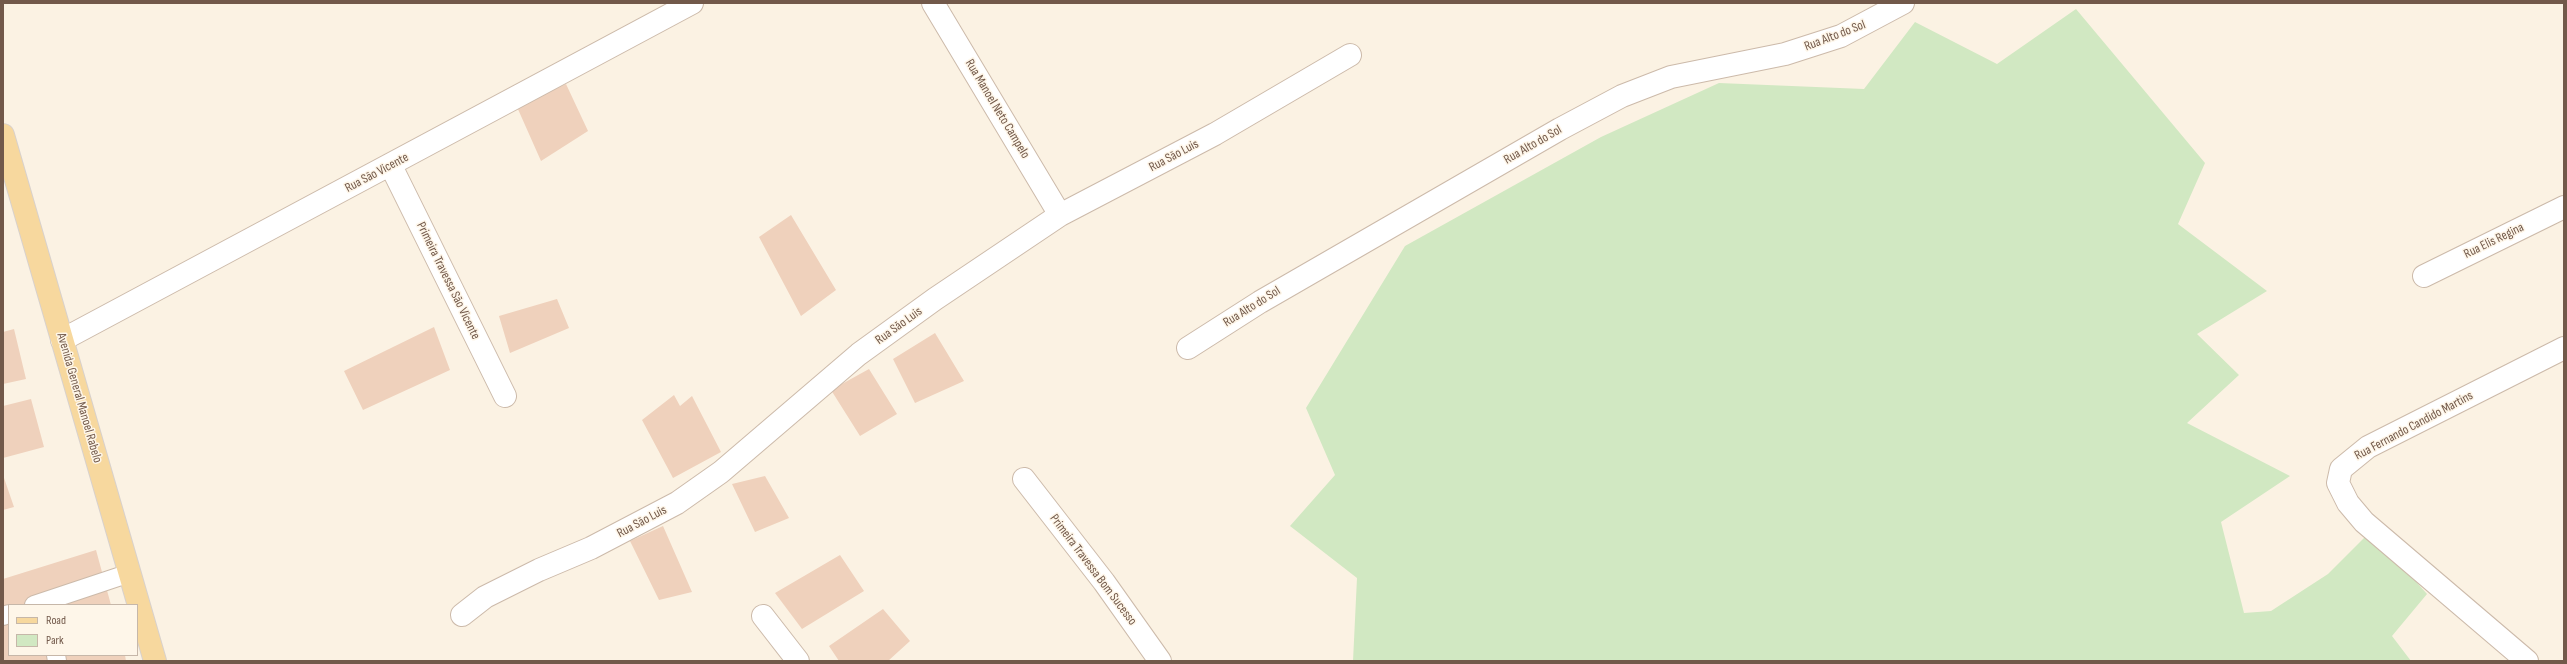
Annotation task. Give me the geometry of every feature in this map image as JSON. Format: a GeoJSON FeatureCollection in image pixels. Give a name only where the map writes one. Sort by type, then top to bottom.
{"type":"FeatureCollection","features":[{"type":"Feature","properties":{"kind":"main road","name":"Avenida General Manoel Rabelo"},"geometry":{"type":"LineString","coordinates":[[3,135],[155,661]]}},
{"type":"Feature","properties":{"kind":"street","name":"Rua São Vicente"},"geometry":{"type":"LineString","coordinates":[[62,340],[391,166],[692,3]]}},
{"type":"Feature","properties":{"kind":"street","name":"Rua Manoel Neto Campelo"},"geometry":{"type":"LineString","coordinates":[[933,3],[1060,216]]}},
{"type":"Feature","properties":{"kind":"street","name":"Rua Alto do Sol"},"geometry":{"type":"LineString","coordinates":[[1188,348],[1260,302],[1560,129],[1622,96],[1671,77],[1785,54],[1841,36],[1903,3]]}},
{"type":"Feature","properties":{"kind":"street","name":"Rua São Luis"},"geometry":{"type":"LineString","coordinates":[[462,615],[492,594],[539,570],[597,545],[677,503],[721,472],[859,354],[935,299],[1060,216],[1215,134],[1350,55]]}},
{"type":"Feature","properties":{"kind":"street","name":"Primeira Travessa São Vicente"},"geometry":{"type":"LineString","coordinates":[[391,166],[505,396]]}},
{"type":"Feature","properties":{"kind":"street","name":"Rua Elis Regina"},"geometry":{"type":"LineString","coordinates":[[2424,276],[2564,207]]}},
{"type":"Feature","properties":{"kind":"street","name":"Rua Fernando Candido Martins"},"geometry":{"type":"LineString","coordinates":[[2527,661],[2364,522],[2348,503],[2338,483],[2340,469],[2368,447],[2564,348]]}},
{"type":"Feature","properties":{"kind":"street","name":"Primeira Travessa Bom Sucesso"},"geometry":{"type":"LineString","coordinates":[[1024,480],[1104,582],[1160,661]]}},
{"type":"Feature","properties":{"kind":"street"},"geometry":{"type":"LineString","coordinates":[[763,616],[798,661]]}},
{"type":"Feature","properties":{"kind":"lane"},"geometry":{"type":"LineString","coordinates":[[39,604],[130,573]]}},
{"type":"Feature","properties":{"kind":"green space"},"geometry":{"type":"Polygon","coordinates":[[[2076,9],[2205,163],[2178,224],[2267,291],[2197,334],[2239,375],[2187,423],[2290,476],[2221,522],[2244,613],[2271,611],[2328,574],[2371,531],[2427,594],[2392,636],[2411,661],[1353,661],[1357,578],[1290,526],[1335,475],[1306,408],[1405,246],[1601,137],[1719,83],[1864,89],[1915,22],[1997,64],[2076,9]]]}},
{"type":"Feature","properties":{"kind":"building"},"geometry":{"type":"Polygon","coordinates":[[[566,84],[588,131],[541,161],[517,107],[566,84]]]}},
{"type":"Feature","properties":{"kind":"building"},"geometry":{"type":"Polygon","coordinates":[[[791,215],[836,290],[801,316],[759,237],[791,215]]]}},
{"type":"Feature","properties":{"kind":"building"},"geometry":{"type":"Polygon","coordinates":[[[557,299],[569,328],[510,353],[499,316],[557,299]]]}},
{"type":"Feature","properties":{"kind":"building"},"geometry":{"type":"Polygon","coordinates":[[[434,327],[450,370],[363,410],[344,371],[434,327]]]}},
{"type":"Feature","properties":{"kind":"building"},"geometry":{"type":"Polygon","coordinates":[[[14,329],[26,379],[3,384],[3,332],[14,329]]]}},
{"type":"Feature","properties":{"kind":"building"},"geometry":{"type":"Polygon","coordinates":[[[935,333],[964,381],[915,403],[893,359],[935,333]]]}},
{"type":"Feature","properties":{"kind":"building"},"geometry":{"type":"Polygon","coordinates":[[[869,369],[897,414],[860,436],[831,390],[869,369]]]}},
{"type":"Feature","properties":{"kind":"building"},"geometry":{"type":"Polygon","coordinates":[[[674,395],[680,406],[692,396],[721,452],[673,478],[642,420],[674,395]]]}},
{"type":"Feature","properties":{"kind":"building"},"geometry":{"type":"Polygon","coordinates":[[[31,399],[44,447],[3,458],[3,406],[31,399]]]}},
{"type":"Feature","properties":{"kind":"building"},"geometry":{"type":"Polygon","coordinates":[[[3,475],[14,507],[3,510],[3,475]]]}},
{"type":"Feature","properties":{"kind":"building"},"geometry":{"type":"Polygon","coordinates":[[[765,476],[789,518],[755,532],[732,484],[765,476]]]}},
{"type":"Feature","properties":{"kind":"building"},"geometry":{"type":"Polygon","coordinates":[[[663,526],[692,592],[659,600],[630,541],[663,526]]]}},
{"type":"Feature","properties":{"kind":"building"},"geometry":{"type":"Polygon","coordinates":[[[96,550],[111,604],[8,604],[8,656],[125,656],[126,661],[3,661],[3,579],[96,550]]]}},
{"type":"Feature","properties":{"kind":"building"},"geometry":{"type":"Polygon","coordinates":[[[840,555],[864,591],[802,629],[775,593],[840,555]]]}},
{"type":"Feature","properties":{"kind":"building"},"geometry":{"type":"Polygon","coordinates":[[[883,609],[910,641],[888,661],[839,661],[829,646],[883,609]]]}}]}
